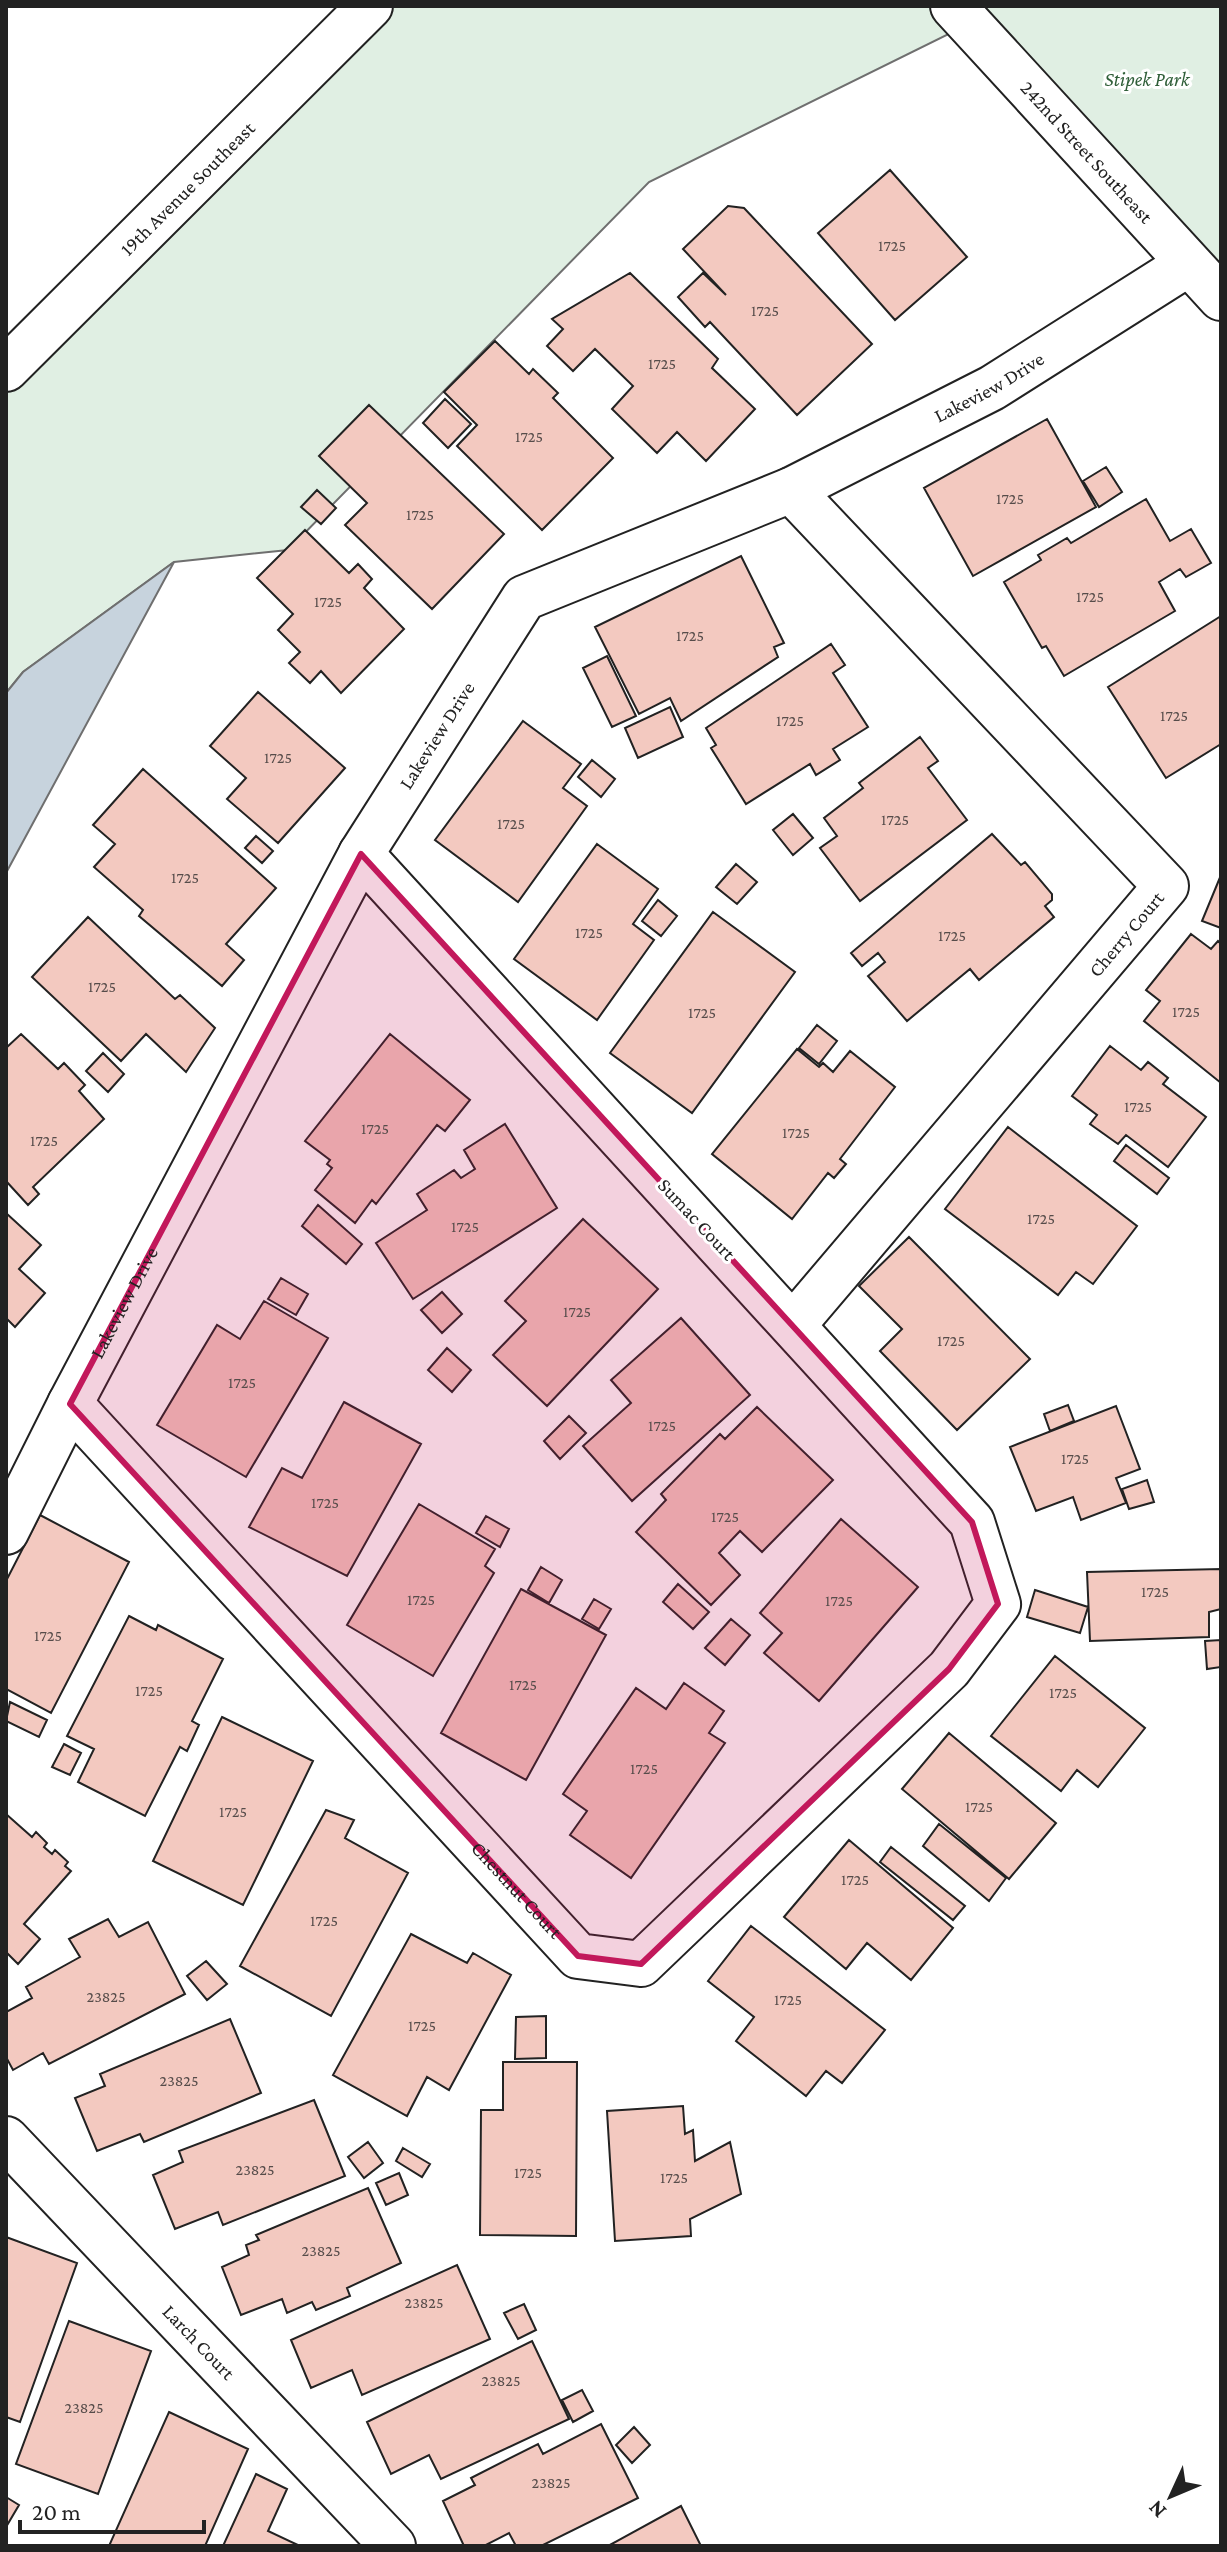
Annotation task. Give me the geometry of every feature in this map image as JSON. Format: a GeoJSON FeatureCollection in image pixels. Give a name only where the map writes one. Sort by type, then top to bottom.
{"type":"FeatureCollection","features":[{"type":"Feature","properties":{"kind":"street","name":"19th Avenue Southeast"},"geometry":{"type":"LineString","coordinates":[[6,369],[370,6]]}},
{"type":"Feature","properties":{"kind":"street","name":"242nd Street Southeast"},"geometry":{"type":"LineString","coordinates":[[953,6],[1221,298]]}},
{"type":"Feature","properties":{"kind":"street","name":"Lakeview Drive"},"geometry":{"type":"LineString","coordinates":[[6,1532],[70,1404],[361,854],[524,598],[791,490],[992,388],[1188,264]]}},
{"type":"Feature","properties":{"kind":"street","name":"Cherry Court"},"geometry":{"type":"LineString","coordinates":[[791,490],[1166,886],[794,1324]]}},
{"type":"Feature","properties":{"kind":"street","name":"Sumac Court"},"geometry":{"type":"LineString","coordinates":[[361,854],[972,1522],[998,1604]]}},
{"type":"Feature","properties":{"kind":"street","name":"Chestnut Court"},"geometry":{"type":"LineString","coordinates":[[70,1404],[578,1956],[641,1964],[949,1669],[998,1604]]}},
{"type":"Feature","properties":{"kind":"street","name":"Larch Court"},"geometry":{"type":"LineString","coordinates":[[6,2139],[393,2546]]}},
{"type":"Feature","properties":{"kind":"highlighted area"},"geometry":{"type":"Polygon","coordinates":[[[361,854],[972,1522],[998,1604],[949,1669],[641,1964],[578,1956],[70,1404],[361,854]]]}},
{"type":"Feature","properties":{"kind":"green space"},"geometry":{"type":"Polygon","coordinates":[[[370,6],[953,6],[971,23],[649,182],[288,550],[174,562],[23,672],[6,693],[6,370],[370,6]]]}},
{"type":"Feature","properties":{"kind":"green space","name":"Stipek Park"},"geometry":{"type":"Polygon","coordinates":[[[975,6],[1221,6],[1221,269],[975,6]]]}},
{"type":"Feature","properties":{"kind":"shaded area"},"geometry":{"type":"Polygon","coordinates":[[[174,562],[6,873],[6,693],[23,672],[174,562]]]}},
{"type":"Feature","properties":{"kind":"building"},"geometry":{"type":"Polygon","coordinates":[[[890,170],[967,257],[895,320],[818,233],[890,170]]]}},
{"type":"Feature","properties":{"kind":"building"},"geometry":{"type":"Polygon","coordinates":[[[728,206],[744,208],[872,344],[797,415],[710,322],[705,327],[678,297],[703,273],[726,295],[683,249],[728,206]]]}},
{"type":"Feature","properties":{"kind":"building"},"geometry":{"type":"Polygon","coordinates":[[[630,273],[718,359],[712,368],[755,409],[706,461],[677,432],[657,453],[612,409],[633,386],[595,349],[573,371],[547,346],[563,329],[552,319],[630,273]]]}},
{"type":"Feature","properties":{"kind":"building"},"geometry":{"type":"Polygon","coordinates":[[[495,341],[529,374],[533,369],[558,393],[553,398],[613,458],[542,530],[457,446],[477,425],[444,392],[495,341]]]}},
{"type":"Feature","properties":{"kind":"building"},"geometry":{"type":"Polygon","coordinates":[[[445,399],[471,424],[448,448],[423,423],[445,399]]]}},
{"type":"Feature","properties":{"kind":"building"},"geometry":{"type":"Polygon","coordinates":[[[369,405],[504,534],[432,609],[345,525],[367,503],[319,456],[369,405]]]}},
{"type":"Feature","properties":{"kind":"building"},"geometry":{"type":"Polygon","coordinates":[[[1047,419],[1096,507],[973,576],[924,488],[1047,419]]]}},
{"type":"Feature","properties":{"kind":"building"},"geometry":{"type":"Polygon","coordinates":[[[1106,467],[1122,492],[1099,507],[1083,481],[1106,467]]]}},
{"type":"Feature","properties":{"kind":"building"},"geometry":{"type":"Polygon","coordinates":[[[317,490],[336,508],[321,524],[301,507],[317,490]]]}},
{"type":"Feature","properties":{"kind":"building"},"geometry":{"type":"Polygon","coordinates":[[[1146,499],[1170,541],[1191,529],[1211,563],[1186,577],[1180,569],[1159,582],[1175,611],[1064,676],[1046,646],[1042,648],[1004,582],[1041,560],[1038,555],[1067,538],[1071,543],[1146,499]]]}},
{"type":"Feature","properties":{"kind":"building"},"geometry":{"type":"Polygon","coordinates":[[[305,530],[349,573],[358,564],[372,579],[364,588],[404,629],[341,693],[321,671],[310,683],[289,663],[300,652],[278,630],[293,614],[257,578],[305,530]]]}},
{"type":"Feature","properties":{"kind":"building"},"geometry":{"type":"Polygon","coordinates":[[[741,556],[784,643],[774,647],[778,657],[681,721],[670,698],[639,714],[595,627],[741,556]]]}},
{"type":"Feature","properties":{"kind":"building"},"geometry":{"type":"Polygon","coordinates":[[[1221,616],[1221,744],[1166,778],[1108,687],[1221,616]]]}},
{"type":"Feature","properties":{"kind":"building"},"geometry":{"type":"Polygon","coordinates":[[[831,644],[845,665],[833,673],[868,727],[833,749],[840,760],[816,775],[810,764],[746,804],[711,748],[716,745],[706,728],[831,644]]]}},
{"type":"Feature","properties":{"kind":"building"},"geometry":{"type":"Polygon","coordinates":[[[607,656],[636,716],[612,727],[583,668],[607,656]]]}},
{"type":"Feature","properties":{"kind":"building"},"geometry":{"type":"Polygon","coordinates":[[[258,692],[345,768],[278,843],[227,799],[246,778],[210,746],[258,692]]]}},
{"type":"Feature","properties":{"kind":"building"},"geometry":{"type":"Polygon","coordinates":[[[670,707],[683,737],[638,758],[625,728],[670,707]]]}},
{"type":"Feature","properties":{"kind":"building"},"geometry":{"type":"Polygon","coordinates":[[[523,721],[581,764],[563,788],[587,806],[518,902],[435,840],[523,721]]]}},
{"type":"Feature","properties":{"kind":"building"},"geometry":{"type":"Polygon","coordinates":[[[920,737],[938,761],[928,768],[967,820],[860,901],[820,848],[837,836],[824,818],[863,788],[859,783],[920,737]]]}},
{"type":"Feature","properties":{"kind":"building"},"geometry":{"type":"Polygon","coordinates":[[[592,760],[615,779],[601,797],[578,777],[592,760]]]}},
{"type":"Feature","properties":{"kind":"building"},"geometry":{"type":"Polygon","coordinates":[[[143,769],[276,888],[226,944],[244,960],[222,986],[139,916],[143,910],[94,867],[115,844],[93,825],[143,769]]]}},
{"type":"Feature","properties":{"kind":"building"},"geometry":{"type":"Polygon","coordinates":[[[793,814],[813,838],[793,855],[773,830],[793,814]]]}},
{"type":"Feature","properties":{"kind":"building"},"geometry":{"type":"Polygon","coordinates":[[[992,834],[1021,865],[1025,862],[1052,894],[1052,900],[1045,906],[1054,917],[979,980],[970,969],[907,1021],[868,976],[885,962],[878,953],[862,966],[851,953],[992,834]]]}},
{"type":"Feature","properties":{"kind":"building"},"geometry":{"type":"Polygon","coordinates":[[[256,836],[273,851],[262,863],[245,848],[256,836]]]}},
{"type":"Feature","properties":{"kind":"building"},"geometry":{"type":"Polygon","coordinates":[[[597,844],[658,889],[633,924],[654,940],[597,1020],[514,959],[597,844]]]}},
{"type":"Feature","properties":{"kind":"building"},"geometry":{"type":"Polygon","coordinates":[[[736,864],[757,882],[737,904],[716,887],[736,864]]]}},
{"type":"Feature","properties":{"kind":"building"},"geometry":{"type":"Polygon","coordinates":[[[1221,875],[1221,928],[1202,921],[1221,875]]]}},
{"type":"Feature","properties":{"kind":"building"},"geometry":{"type":"Polygon","coordinates":[[[658,900],[677,916],[661,936],[642,921],[658,900]]]}},
{"type":"Feature","properties":{"kind":"building"},"geometry":{"type":"Polygon","coordinates":[[[713,912],[795,972],[692,1113],[610,1053],[713,912]]]}},
{"type":"Feature","properties":{"kind":"building"},"geometry":{"type":"Polygon","coordinates":[[[88,917],[175,999],[180,995],[215,1028],[186,1072],[146,1034],[121,1061],[32,977],[88,917]]]}},
{"type":"Feature","properties":{"kind":"building"},"geometry":{"type":"Polygon","coordinates":[[[1191,934],[1211,949],[1218,941],[1221,944],[1221,1083],[1144,1021],[1160,1001],[1146,990],[1191,934]]]}},
{"type":"Feature","properties":{"kind":"building"},"geometry":{"type":"Polygon","coordinates":[[[817,1025],[837,1041],[819,1064],[799,1048],[817,1025]]]}},
{"type":"Feature","properties":{"kind":"building"},"geometry":{"type":"Polygon","coordinates":[[[21,1034],[58,1069],[64,1063],[85,1085],[79,1091],[104,1119],[33,1187],[39,1194],[28,1205],[6,1181],[6,1048],[21,1034]]]}},
{"type":"Feature","properties":{"kind":"building"},"geometry":{"type":"Polygon","coordinates":[[[390,1034],[470,1100],[445,1131],[437,1125],[376,1204],[372,1200],[355,1223],[315,1190],[332,1168],[327,1164],[330,1160],[305,1141],[390,1034]]]}},
{"type":"Feature","properties":{"kind":"building"},"geometry":{"type":"Polygon","coordinates":[[[1110,1046],[1141,1070],[1148,1062],[1168,1078],[1163,1084],[1206,1117],[1168,1167],[1126,1135],[1118,1144],[1090,1124],[1097,1115],[1072,1096],[1110,1046]]]}},
{"type":"Feature","properties":{"kind":"building"},"geometry":{"type":"Polygon","coordinates":[[[797,1049],[819,1067],[823,1063],[833,1072],[850,1051],[895,1087],[840,1159],[846,1164],[834,1178],[828,1173],[792,1219],[712,1154],[797,1049]]]}},
{"type":"Feature","properties":{"kind":"building"},"geometry":{"type":"Polygon","coordinates":[[[103,1053],[124,1074],[108,1092],[86,1071],[103,1053]]]}},
{"type":"Feature","properties":{"kind":"building"},"geometry":{"type":"Polygon","coordinates":[[[505,1124],[557,1208],[413,1299],[376,1243],[427,1210],[417,1194],[454,1170],[461,1178],[475,1169],[464,1150],[505,1124]]]}},
{"type":"Feature","properties":{"kind":"building"},"geometry":{"type":"Polygon","coordinates":[[[1008,1127],[1137,1226],[1093,1284],[1076,1272],[1058,1295],[945,1209],[1008,1127]]]}},
{"type":"Feature","properties":{"kind":"building"},"geometry":{"type":"Polygon","coordinates":[[[1126,1145],[1169,1178],[1157,1194],[1114,1161],[1126,1145]]]}},
{"type":"Feature","properties":{"kind":"building"},"geometry":{"type":"Polygon","coordinates":[[[318,1205],[362,1244],[346,1264],[302,1226],[318,1205]]]}},
{"type":"Feature","properties":{"kind":"building"},"geometry":{"type":"Polygon","coordinates":[[[6,1213],[41,1245],[19,1269],[45,1293],[15,1327],[6,1318],[6,1213]]]}},
{"type":"Feature","properties":{"kind":"building"},"geometry":{"type":"Polygon","coordinates":[[[583,1219],[658,1289],[547,1406],[493,1355],[526,1321],[505,1301],[583,1219]]]}},
{"type":"Feature","properties":{"kind":"building"},"geometry":{"type":"Polygon","coordinates":[[[909,1237],[1030,1359],[957,1430],[880,1351],[902,1329],[859,1286],[909,1237]]]}},
{"type":"Feature","properties":{"kind":"building"},"geometry":{"type":"Polygon","coordinates":[[[281,1278],[308,1294],[296,1315],[268,1299],[281,1278]]]}},
{"type":"Feature","properties":{"kind":"building"},"geometry":{"type":"Polygon","coordinates":[[[442,1292],[462,1314],[442,1333],[421,1310],[442,1292]]]}},
{"type":"Feature","properties":{"kind":"building"},"geometry":{"type":"Polygon","coordinates":[[[264,1301],[328,1338],[246,1477],[157,1425],[217,1325],[240,1339],[264,1301]]]}},
{"type":"Feature","properties":{"kind":"building"},"geometry":{"type":"Polygon","coordinates":[[[681,1318],[750,1395],[632,1501],[583,1446],[631,1403],[611,1380],[681,1318]]]}},
{"type":"Feature","properties":{"kind":"building"},"geometry":{"type":"Polygon","coordinates":[[[447,1348],[471,1370],[452,1392],[428,1370],[447,1348]]]}},
{"type":"Feature","properties":{"kind":"building"},"geometry":{"type":"Polygon","coordinates":[[[344,1402],[421,1444],[347,1576],[249,1527],[282,1468],[302,1478],[344,1402]]]}},
{"type":"Feature","properties":{"kind":"building"},"geometry":{"type":"Polygon","coordinates":[[[1068,1405],[1074,1421],[1050,1431],[1044,1414],[1068,1405]]]}},
{"type":"Feature","properties":{"kind":"building"},"geometry":{"type":"Polygon","coordinates":[[[1116,1406],[1140,1469],[1116,1478],[1126,1503],[1081,1520],[1073,1497],[1036,1511],[1010,1447],[1116,1406]]]}},
{"type":"Feature","properties":{"kind":"building"},"geometry":{"type":"Polygon","coordinates":[[[757,1407],[833,1480],[762,1552],[740,1531],[719,1553],[740,1575],[711,1605],[636,1532],[666,1500],[661,1494],[720,1434],[725,1439],[757,1407]]]}},
{"type":"Feature","properties":{"kind":"building"},"geometry":{"type":"Polygon","coordinates":[[[569,1416],[586,1433],[560,1459],[544,1441],[569,1416]]]}},
{"type":"Feature","properties":{"kind":"building"},"geometry":{"type":"Polygon","coordinates":[[[1147,1480],[1154,1502],[1129,1509],[1122,1489],[1147,1480]]]}},
{"type":"Feature","properties":{"kind":"building"},"geometry":{"type":"Polygon","coordinates":[[[419,1504],[495,1549],[485,1566],[494,1573],[433,1676],[347,1625],[419,1504]]]}},
{"type":"Feature","properties":{"kind":"building"},"geometry":{"type":"Polygon","coordinates":[[[40,1515],[129,1562],[51,1713],[6,1689],[6,1581],[40,1515]]]}},
{"type":"Feature","properties":{"kind":"building"},"geometry":{"type":"Polygon","coordinates":[[[486,1516],[509,1529],[500,1547],[476,1533],[486,1516]]]}},
{"type":"Feature","properties":{"kind":"building"},"geometry":{"type":"Polygon","coordinates":[[[841,1519],[918,1587],[819,1701],[764,1653],[782,1633],[760,1613],[841,1519]]]}},
{"type":"Feature","properties":{"kind":"building"},"geometry":{"type":"Polygon","coordinates":[[[541,1567],[562,1580],[549,1603],[528,1590],[541,1567]]]}},
{"type":"Feature","properties":{"kind":"building"},"geometry":{"type":"Polygon","coordinates":[[[1221,1569],[1221,1609],[1209,1612],[1209,1637],[1090,1641],[1087,1572],[1221,1569]]]}},
{"type":"Feature","properties":{"kind":"building"},"geometry":{"type":"Polygon","coordinates":[[[678,1584],[709,1612],[693,1629],[663,1602],[678,1584]]]}},
{"type":"Feature","properties":{"kind":"building"},"geometry":{"type":"Polygon","coordinates":[[[521,1589],[606,1635],[526,1780],[441,1733],[521,1589]]]}},
{"type":"Feature","properties":{"kind":"building"},"geometry":{"type":"Polygon","coordinates":[[[1035,1590],[1088,1607],[1080,1633],[1027,1617],[1035,1590]]]}},
{"type":"Feature","properties":{"kind":"building"},"geometry":{"type":"Polygon","coordinates":[[[594,1599],[611,1609],[599,1629],[582,1619],[594,1599]]]}},
{"type":"Feature","properties":{"kind":"building"},"geometry":{"type":"Polygon","coordinates":[[[129,1616],[156,1630],[158,1625],[223,1659],[192,1721],[199,1725],[187,1751],[180,1747],[145,1816],[78,1782],[94,1749],[67,1736],[129,1616]]]}},
{"type":"Feature","properties":{"kind":"building"},"geometry":{"type":"Polygon","coordinates":[[[731,1619],[750,1635],[725,1665],[705,1648],[731,1619]]]}},
{"type":"Feature","properties":{"kind":"building"},"geometry":{"type":"Polygon","coordinates":[[[1221,1640],[1221,1667],[1207,1669],[1205,1641],[1221,1640]]]}},
{"type":"Feature","properties":{"kind":"building"},"geometry":{"type":"Polygon","coordinates":[[[1055,1656],[1145,1728],[1098,1787],[1077,1770],[1061,1791],[991,1736],[1055,1656]]]}},
{"type":"Feature","properties":{"kind":"building"},"geometry":{"type":"Polygon","coordinates":[[[684,1683],[724,1711],[709,1733],[725,1743],[631,1878],[570,1835],[587,1811],[563,1794],[636,1688],[666,1709],[684,1683]]]}},
{"type":"Feature","properties":{"kind":"building"},"geometry":{"type":"Polygon","coordinates":[[[10,1702],[47,1720],[39,1737],[6,1721],[10,1702]]]}},
{"type":"Feature","properties":{"kind":"building"},"geometry":{"type":"Polygon","coordinates":[[[222,1717],[313,1761],[243,1905],[153,1861],[222,1717]]]}},
{"type":"Feature","properties":{"kind":"building"},"geometry":{"type":"Polygon","coordinates":[[[949,1733],[1056,1823],[1009,1879],[902,1789],[949,1733]]]}},
{"type":"Feature","properties":{"kind":"building"},"geometry":{"type":"Polygon","coordinates":[[[64,1744],[81,1753],[70,1775],[52,1767],[64,1744]]]}},
{"type":"Feature","properties":{"kind":"building"},"geometry":{"type":"Polygon","coordinates":[[[326,1810],[354,1820],[345,1838],[408,1873],[331,2016],[240,1966],[326,1810]]]}},
{"type":"Feature","properties":{"kind":"building"},"geometry":{"type":"Polygon","coordinates":[[[6,1814],[32,1837],[36,1832],[47,1843],[44,1847],[52,1854],[55,1850],[68,1862],[65,1866],[71,1871],[24,1924],[40,1939],[18,1964],[6,1952],[6,1814]]]}},
{"type":"Feature","properties":{"kind":"building"},"geometry":{"type":"Polygon","coordinates":[[[939,1824],[1006,1878],[989,1901],[923,1846],[939,1824]]]}},
{"type":"Feature","properties":{"kind":"building"},"geometry":{"type":"Polygon","coordinates":[[[849,1840],[953,1928],[911,1980],[867,1943],[846,1969],[784,1917],[849,1840]]]}},
{"type":"Feature","properties":{"kind":"building"},"geometry":{"type":"Polygon","coordinates":[[[891,1847],[965,1906],[953,1920],[880,1862],[891,1847]]]}},
{"type":"Feature","properties":{"kind":"building"},"geometry":{"type":"Polygon","coordinates":[[[108,1919],[119,1937],[148,1922],[185,1994],[49,2064],[43,2053],[13,2070],[6,2057],[6,2012],[32,1998],[26,1987],[80,1957],[69,1939],[108,1919]]]}},
{"type":"Feature","properties":{"kind":"building"},"geometry":{"type":"Polygon","coordinates":[[[751,1926],[885,2030],[842,2083],[826,2071],[806,2096],[736,2041],[754,2017],[708,1981],[751,1926]]]}},
{"type":"Feature","properties":{"kind":"building"},"geometry":{"type":"Polygon","coordinates":[[[411,1934],[467,1963],[473,1953],[511,1975],[449,2090],[427,2077],[407,2116],[333,2075],[411,1934]]]}},
{"type":"Feature","properties":{"kind":"building"},"geometry":{"type":"Polygon","coordinates":[[[206,1961],[227,1984],[207,2000],[187,1976],[206,1961]]]}},
{"type":"Feature","properties":{"kind":"building"},"geometry":{"type":"Polygon","coordinates":[[[546,2016],[546,2058],[515,2059],[516,2017],[546,2016]]]}},
{"type":"Feature","properties":{"kind":"building"},"geometry":{"type":"Polygon","coordinates":[[[230,2019],[261,2093],[144,2142],[140,2134],[97,2151],[75,2098],[105,2086],[100,2074],[230,2019]]]}},
{"type":"Feature","properties":{"kind":"building"},"geometry":{"type":"Polygon","coordinates":[[[503,2062],[577,2062],[576,2236],[480,2235],[481,2110],[503,2110],[503,2062]]]}},
{"type":"Feature","properties":{"kind":"building"},"geometry":{"type":"Polygon","coordinates":[[[314,2100],[345,2176],[223,2225],[218,2212],[175,2229],[153,2175],[183,2162],[179,2151],[314,2100]]]}},
{"type":"Feature","properties":{"kind":"building"},"geometry":{"type":"Polygon","coordinates":[[[683,2106],[685,2134],[693,2130],[695,2161],[730,2142],[741,2194],[690,2219],[691,2236],[615,2241],[607,2111],[683,2106]]]}},
{"type":"Feature","properties":{"kind":"building"},"geometry":{"type":"Polygon","coordinates":[[[368,2142],[383,2163],[364,2178],[348,2157],[368,2142]]]}},
{"type":"Feature","properties":{"kind":"building"},"geometry":{"type":"Polygon","coordinates":[[[403,2148],[430,2164],[422,2177],[396,2161],[403,2148]]]}},
{"type":"Feature","properties":{"kind":"building"},"geometry":{"type":"Polygon","coordinates":[[[399,2173],[408,2195],[386,2205],[376,2183],[399,2173]]]}},
{"type":"Feature","properties":{"kind":"building"},"geometry":{"type":"Polygon","coordinates":[[[368,2188],[401,2263],[347,2288],[350,2296],[316,2310],[312,2302],[287,2313],[282,2299],[241,2315],[222,2267],[249,2255],[246,2245],[259,2240],[256,2235],[368,2188]]]}},
{"type":"Feature","properties":{"kind":"building"},"geometry":{"type":"Polygon","coordinates":[[[6,2237],[77,2263],[20,2422],[6,2417],[6,2237]]]}},
{"type":"Feature","properties":{"kind":"building"},"geometry":{"type":"Polygon","coordinates":[[[457,2265],[490,2339],[362,2395],[352,2370],[311,2388],[291,2340],[457,2265]]]}},
{"type":"Feature","properties":{"kind":"building"},"geometry":{"type":"Polygon","coordinates":[[[524,2304],[536,2330],[518,2339],[504,2313],[524,2304]]]}},
{"type":"Feature","properties":{"kind":"building"},"geometry":{"type":"Polygon","coordinates":[[[69,2321],[151,2351],[98,2494],[16,2464],[69,2321]]]}},
{"type":"Feature","properties":{"kind":"building"},"geometry":{"type":"Polygon","coordinates":[[[532,2341],[569,2419],[441,2479],[429,2455],[391,2474],[367,2422],[532,2341]]]}},
{"type":"Feature","properties":{"kind":"building"},"geometry":{"type":"Polygon","coordinates":[[[582,2390],[593,2411],[573,2422],[562,2400],[582,2390]]]}},
{"type":"Feature","properties":{"kind":"building"},"geometry":{"type":"Polygon","coordinates":[[[169,2412],[248,2449],[205,2546],[109,2546],[169,2412]]]}},
{"type":"Feature","properties":{"kind":"building"},"geometry":{"type":"Polygon","coordinates":[[[601,2424],[638,2498],[541,2546],[516,2546],[509,2533],[484,2546],[464,2546],[443,2501],[475,2485],[471,2478],[538,2444],[543,2454],[601,2424]]]}},
{"type":"Feature","properties":{"kind":"building"},"geometry":{"type":"Polygon","coordinates":[[[634,2427],[650,2445],[632,2463],[616,2445],[634,2427]]]}},
{"type":"Feature","properties":{"kind":"building"},"geometry":{"type":"Polygon","coordinates":[[[256,2474],[287,2489],[268,2531],[300,2546],[223,2546],[256,2474]]]}},
{"type":"Feature","properties":{"kind":"building"},"geometry":{"type":"Polygon","coordinates":[[[6,2497],[19,2505],[6,2527],[6,2497]]]}},
{"type":"Feature","properties":{"kind":"building"},"geometry":{"type":"Polygon","coordinates":[[[681,2506],[701,2546],[608,2546],[681,2506]]]}}]}
